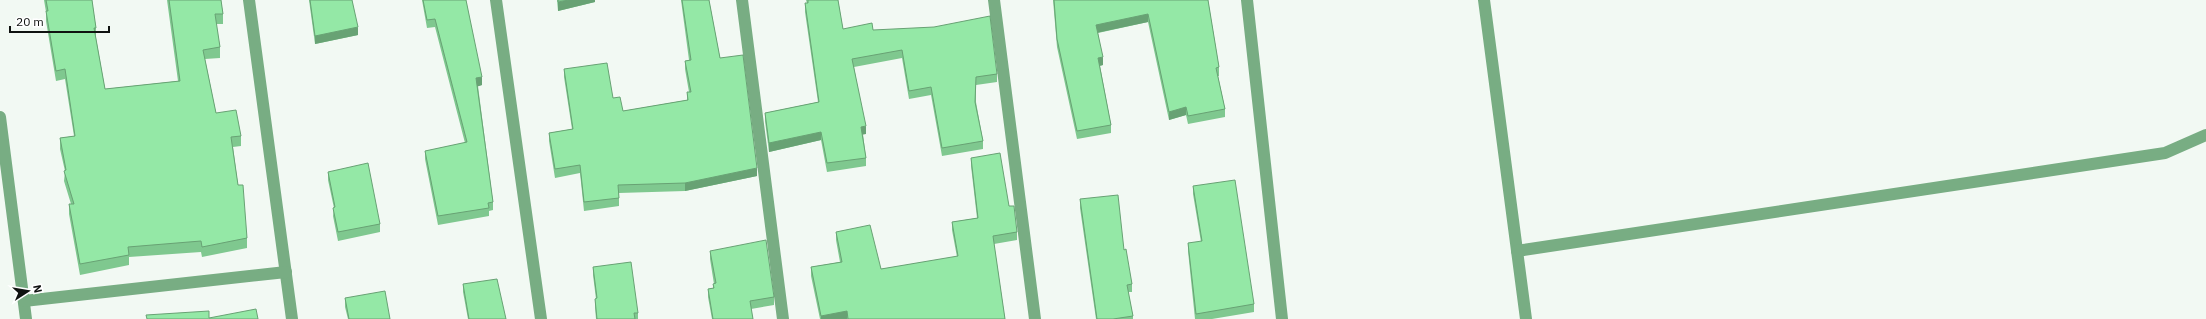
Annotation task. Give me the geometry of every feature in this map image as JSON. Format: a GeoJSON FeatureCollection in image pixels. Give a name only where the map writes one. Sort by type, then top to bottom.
{"type":"FeatureCollection","features":[{"type":"Feature","properties":{"kind":"street"},"geometry":{"type":"LineString","coordinates":[[249,0],[292,319]]}},
{"type":"Feature","properties":{"kind":"street"},"geometry":{"type":"LineString","coordinates":[[496,0],[541,319]]}},
{"type":"Feature","properties":{"kind":"street"},"geometry":{"type":"LineString","coordinates":[[742,0],[783,319]]}},
{"type":"Feature","properties":{"kind":"street"},"geometry":{"type":"LineString","coordinates":[[994,0],[1035,319]]}},
{"type":"Feature","properties":{"kind":"street"},"geometry":{"type":"LineString","coordinates":[[1247,0],[1282,319]]}},
{"type":"Feature","properties":{"kind":"street"},"geometry":{"type":"LineString","coordinates":[[1484,0],[1526,319]]}},
{"type":"Feature","properties":{"kind":"street"},"geometry":{"type":"LineString","coordinates":[[0,117],[26,319]]}},
{"type":"Feature","properties":{"kind":"street"},"geometry":{"type":"LineString","coordinates":[[1517,251],[2166,153],[2206,135]]}},
{"type":"Feature","properties":{"kind":"street"},"geometry":{"type":"LineString","coordinates":[[24,301],[286,272]]}},
{"type":"Feature","properties":{"kind":"building"},"geometry":{"type":"Polygon","coordinates":[[[46,0],[92,0],[96,28],[94,28],[105,89],[180,81],[169,0],[221,0],[223,14],[215,14],[220,47],[203,50],[216,113],[236,110],[241,136],[231,137],[238,185],[243,185],[247,238],[202,247],[201,241],[128,247],[129,255],[80,264],[69,204],[74,204],[64,171],[66,170],[60,138],[75,136],[65,69],[56,71],[46,11],[48,11],[46,0]]]}},
{"type":"Feature","properties":{"kind":"building"},"geometry":{"type":"Polygon","coordinates":[[[310,0],[352,0],[358,27],[315,36],[310,0]]]}},
{"type":"Feature","properties":{"kind":"building"},"geometry":{"type":"Polygon","coordinates":[[[423,0],[466,0],[482,77],[476,78],[493,202],[488,203],[489,208],[438,216],[425,151],[467,142],[435,19],[427,20],[423,0]]]}},
{"type":"Feature","properties":{"kind":"building"},"geometry":{"type":"Polygon","coordinates":[[[558,0],[569,0],[558,2],[558,0]]]}},
{"type":"Feature","properties":{"kind":"building"},"geometry":{"type":"Polygon","coordinates":[[[682,0],[709,0],[720,58],[743,55],[757,168],[685,183],[618,185],[619,198],[584,202],[580,165],[555,169],[549,133],[573,129],[564,69],[607,63],[613,98],[620,97],[623,111],[688,100],[687,92],[691,92],[685,61],[691,60],[682,0]]]}},
{"type":"Feature","properties":{"kind":"building"},"geometry":{"type":"Polygon","coordinates":[[[808,0],[838,0],[843,29],[872,23],[873,30],[934,27],[990,16],[997,74],[976,77],[975,102],[983,141],[942,148],[931,87],[909,91],[902,50],[852,59],[866,126],[861,127],[866,158],[827,163],[821,132],[769,143],[765,113],[819,102],[805,3],[808,3],[808,0]]]}},
{"type":"Feature","properties":{"kind":"building"},"geometry":{"type":"Polygon","coordinates":[[[1054,0],[1208,0],[1219,67],[1216,68],[1225,109],[1188,116],[1186,107],[1169,112],[1148,14],[1096,25],[1103,57],[1098,58],[1111,125],[1077,131],[1057,39],[1054,0]]]}},
{"type":"Feature","properties":{"kind":"building"},"geometry":{"type":"Polygon","coordinates":[[[1000,153],[1009,206],[1014,206],[1017,232],[993,236],[1005,319],[848,319],[847,311],[821,316],[811,267],[842,262],[836,232],[870,225],[881,269],[958,256],[952,222],[978,218],[971,158],[1000,153]]]}},
{"type":"Feature","properties":{"kind":"building"},"geometry":{"type":"Polygon","coordinates":[[[368,163],[380,224],[338,232],[328,172],[368,163]]]}},
{"type":"Feature","properties":{"kind":"building"},"geometry":{"type":"Polygon","coordinates":[[[1235,180],[1254,304],[1196,314],[1188,243],[1202,241],[1193,186],[1235,180]]]}},
{"type":"Feature","properties":{"kind":"building"},"geometry":{"type":"Polygon","coordinates":[[[1118,195],[1124,250],[1126,249],[1132,284],[1127,285],[1133,316],[1113,319],[1097,319],[1080,199],[1118,195]]]}},
{"type":"Feature","properties":{"kind":"building"},"geometry":{"type":"Polygon","coordinates":[[[766,240],[774,297],[750,301],[753,319],[713,319],[708,289],[714,288],[713,284],[716,283],[710,251],[766,240]]]}},
{"type":"Feature","properties":{"kind":"building"},"geometry":{"type":"Polygon","coordinates":[[[631,262],[638,313],[634,313],[635,319],[597,319],[595,299],[597,298],[593,267],[631,262]]]}},
{"type":"Feature","properties":{"kind":"building"},"geometry":{"type":"Polygon","coordinates":[[[497,279],[506,319],[469,319],[463,284],[497,279]]]}},
{"type":"Feature","properties":{"kind":"building"},"geometry":{"type":"Polygon","coordinates":[[[385,291],[390,319],[349,319],[345,298],[385,291]]]}},
{"type":"Feature","properties":{"kind":"building"},"geometry":{"type":"Polygon","coordinates":[[[256,309],[258,319],[147,319],[146,315],[209,311],[209,318],[256,309]]]}}]}
